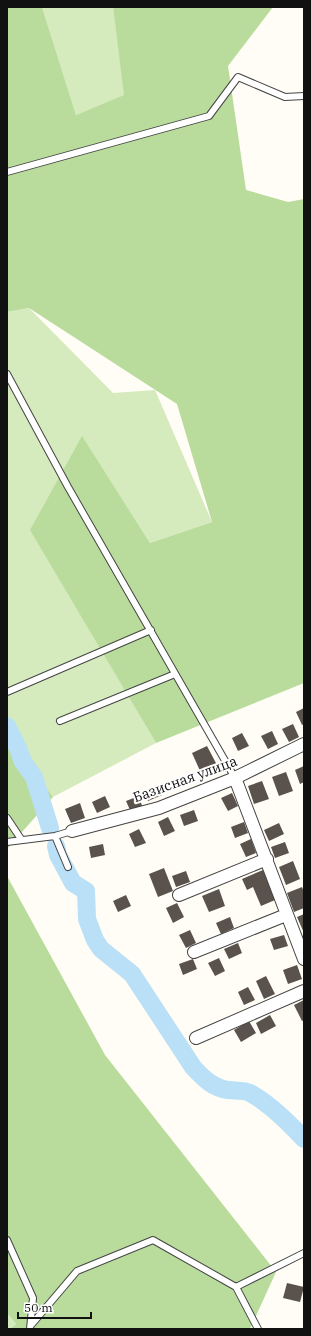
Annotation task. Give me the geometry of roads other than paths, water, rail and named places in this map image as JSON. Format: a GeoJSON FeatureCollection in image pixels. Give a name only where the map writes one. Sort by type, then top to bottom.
{"type":"FeatureCollection","features":[{"type":"Feature","properties":{"kind":"street","name":"Базисная улица"},"geometry":{"type":"LineString","coordinates":[[72,831],[159,808],[235,778],[304,744]]}},
{"type":"Feature","properties":{"kind":"street"},"geometry":{"type":"LineString","coordinates":[[235,778],[304,959]]}},
{"type":"Feature","properties":{"kind":"street"},"geometry":{"type":"LineString","coordinates":[[179,895],[267,859]]}},
{"type":"Feature","properties":{"kind":"street"},"geometry":{"type":"LineString","coordinates":[[194,952],[286,915]]}},
{"type":"Feature","properties":{"kind":"street"},"geometry":{"type":"LineString","coordinates":[[196,1038],[304,991]]}},
{"type":"Feature","properties":{"kind":"lane"},"geometry":{"type":"LineString","coordinates":[[7,172],[209,116],[238,77],[285,97],[304,96]]}},
{"type":"Feature","properties":{"kind":"lane"},"geometry":{"type":"LineString","coordinates":[[7,374],[68,487],[235,778]]}},
{"type":"Feature","properties":{"kind":"lane"},"geometry":{"type":"LineString","coordinates":[[7,692],[151,630]]}},
{"type":"Feature","properties":{"kind":"lane"},"geometry":{"type":"LineString","coordinates":[[60,721],[175,674]]}},
{"type":"Feature","properties":{"kind":"lane"},"geometry":{"type":"LineString","coordinates":[[7,818],[21,839]]}},
{"type":"Feature","properties":{"kind":"lane"},"geometry":{"type":"LineString","coordinates":[[7,842],[21,839],[55,836],[72,831]]}},
{"type":"Feature","properties":{"kind":"lane"},"geometry":{"type":"LineString","coordinates":[[55,836],[68,868]]}},
{"type":"Feature","properties":{"kind":"lane"},"geometry":{"type":"LineString","coordinates":[[7,1240],[33,1298],[31,1326]]}},
{"type":"Feature","properties":{"kind":"lane"},"geometry":{"type":"LineString","coordinates":[[31,1326],[77,1271],[153,1240],[236,1287],[258,1329]]}},
{"type":"Feature","properties":{"kind":"lane"},"geometry":{"type":"LineString","coordinates":[[236,1287],[304,1253]]}},
{"type":"Feature","properties":{"kind":"waterway"},"geometry":{"type":"LineString","coordinates":[[7,726],[23,762],[34,777],[50,828]]}},
{"type":"Feature","properties":{"kind":"waterway"},"geometry":{"type":"LineString","coordinates":[[56,846],[58,855],[73,883],[86,891],[87,919],[95,940],[101,949],[132,974],[193,1067],[213,1085],[223,1089],[247,1092],[257,1097],[292,1126],[304,1139]]}}]}
